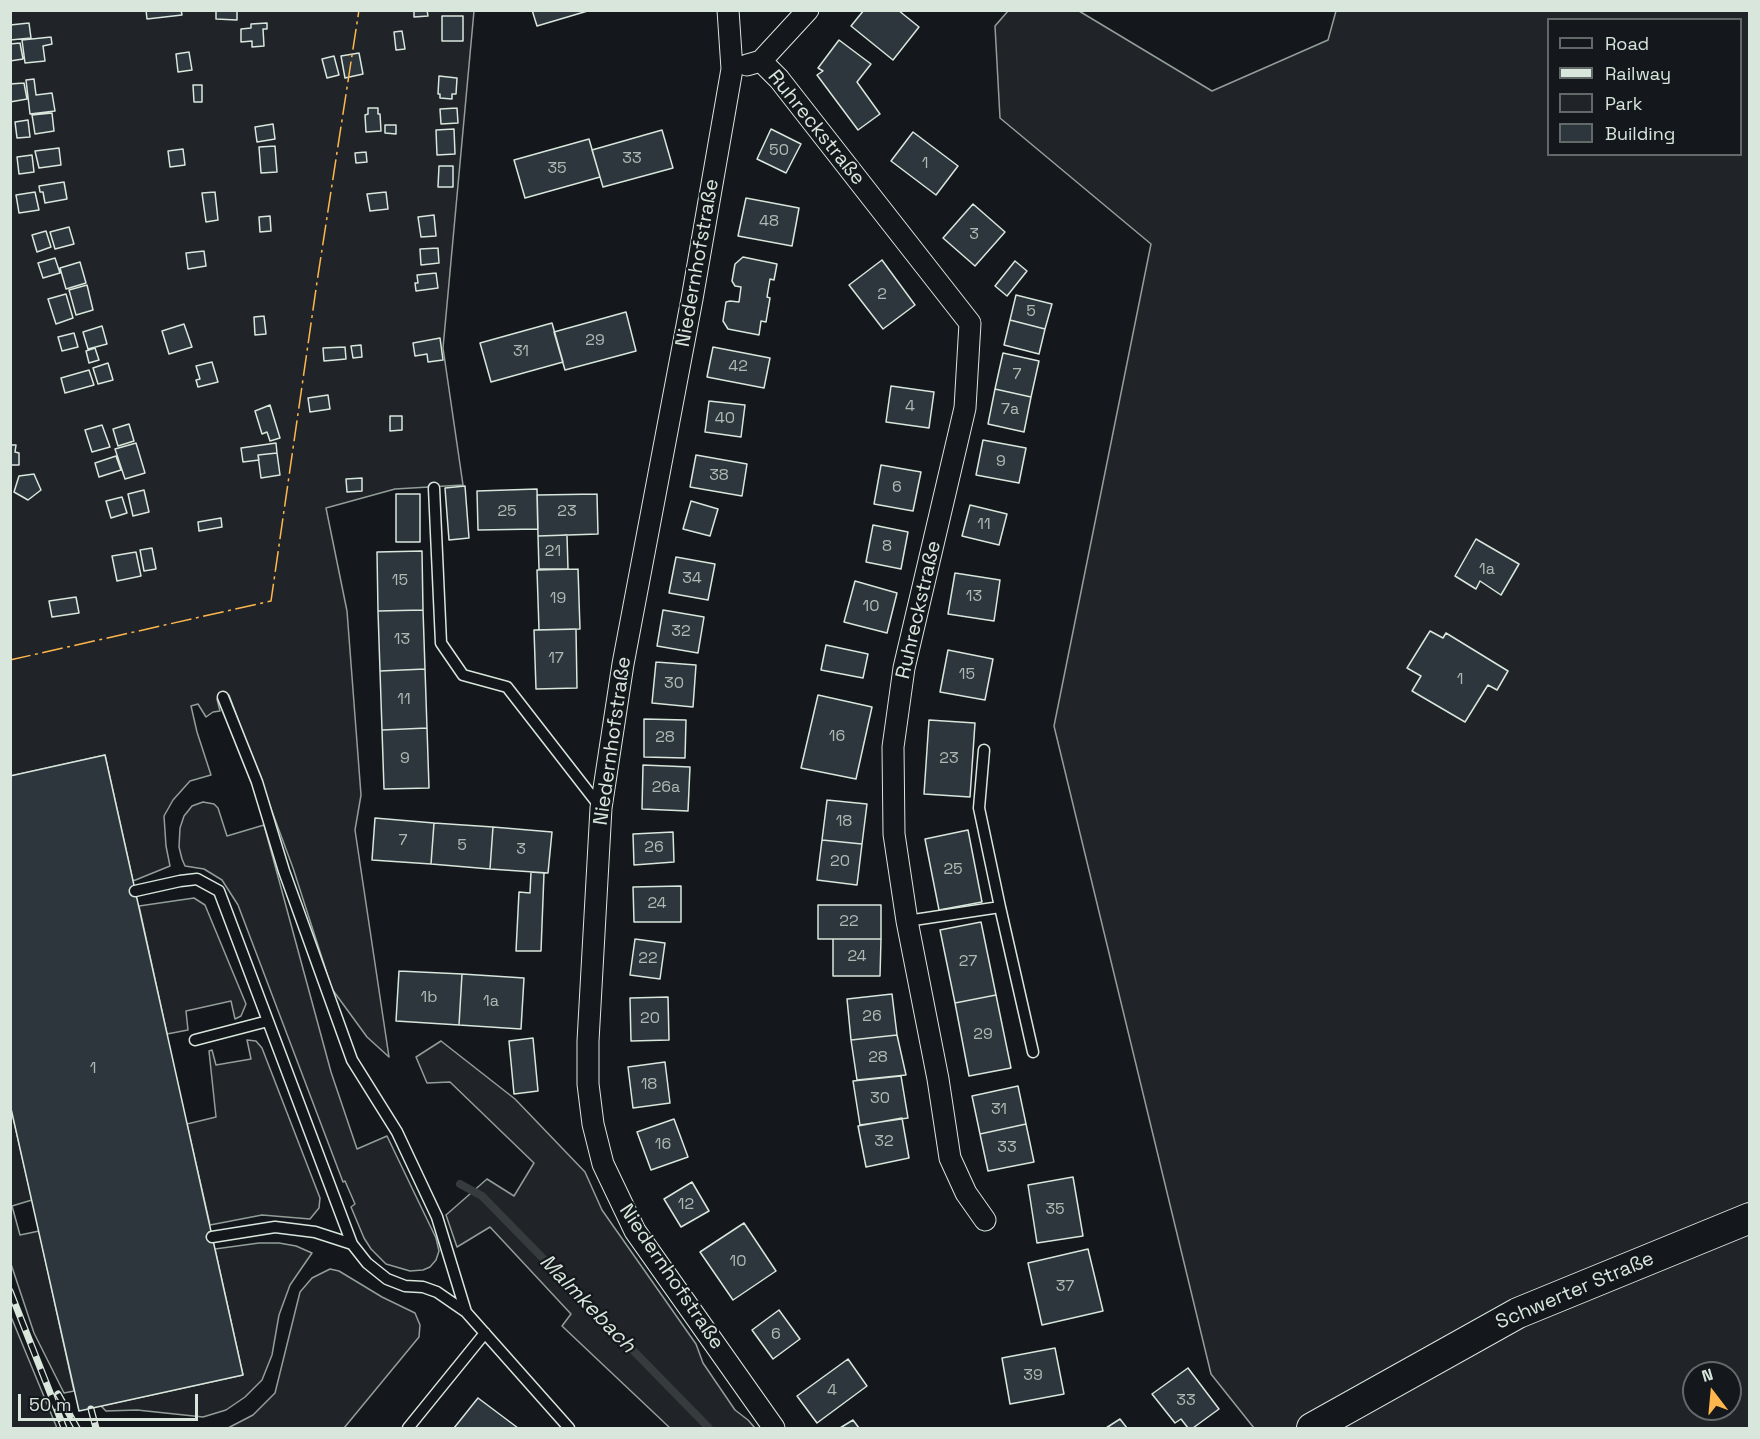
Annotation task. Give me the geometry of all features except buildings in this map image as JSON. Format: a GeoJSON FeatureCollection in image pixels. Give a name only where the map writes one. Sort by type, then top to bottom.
{"type":"FeatureCollection","features":[{"type":"Feature","properties":{"kind":"main road","name":"Schwerter Straße"},"geometry":{"type":"LineString","coordinates":[[1312,1428],[1518,1313],[1749,1218]]}},
{"type":"Feature","properties":{"kind":"street","name":"Niedernhofstraße"},"geometry":{"type":"LineString","coordinates":[[728,10],[732,69],[692,299],[623,664],[601,808],[588,1041],[588,1084],[593,1124],[603,1164],[635,1231],[774,1428]]}},
{"type":"Feature","properties":{"kind":"street"},"geometry":{"type":"LineString","coordinates":[[732,69],[761,61],[808,10]]}},
{"type":"Feature","properties":{"kind":"street","name":"Ruhreckstraße"},"geometry":{"type":"LineString","coordinates":[[761,61],[779,79],[970,323],[965,408],[904,668],[893,747],[894,834],[907,921],[938,1079],[950,1158],[966,1193],[985,1220]]}},
{"type":"Feature","properties":{"kind":"lane"},"geometry":{"type":"LineString","coordinates":[[434,488],[441,643],[463,675],[507,687],[601,808]]}},
{"type":"Feature","properties":{"kind":"lane"},"geometry":{"type":"LineString","coordinates":[[223,697],[257,782],[284,871],[352,1060],[397,1132],[437,1217],[465,1312]]}},
{"type":"Feature","properties":{"kind":"lane"},"geometry":{"type":"LineString","coordinates":[[984,750],[980,808],[1033,1052]]}},
{"type":"Feature","properties":{"kind":"lane"},"geometry":{"type":"LineString","coordinates":[[135,891],[197,879],[219,891],[352,1244],[367,1263],[387,1279],[405,1286],[423,1287],[437,1292],[465,1312],[569,1428]]}},
{"type":"Feature","properties":{"kind":"lane"},"geometry":{"type":"LineString","coordinates":[[907,921],[1000,907]]}},
{"type":"Feature","properties":{"kind":"lane"},"geometry":{"type":"LineString","coordinates":[[195,1040],[268,1021]]}},
{"type":"Feature","properties":{"kind":"lane"},"geometry":{"type":"LineString","coordinates":[[212,1237],[275,1227],[315,1232],[352,1244]]}},
{"type":"Feature","properties":{"kind":"lane"},"geometry":{"type":"LineString","coordinates":[[408,1428],[485,1333]]}},
{"type":"Feature","properties":{"kind":"green space"},"geometry":{"type":"Polygon","coordinates":[[[10,11],[474,11],[443,348],[463,485],[395,489],[326,508],[347,611],[361,795],[355,830],[389,1057],[367,1037],[332,989],[293,868],[229,695],[217,699],[220,711],[213,712],[206,717],[198,704],[191,706],[211,775],[190,781],[173,800],[164,816],[170,866],[133,881],[105,755],[11,776],[10,11]]]}},
{"type":"Feature","properties":{"kind":"green space"},"geometry":{"type":"Polygon","coordinates":[[[1008,11],[1079,11],[1212,91],[1328,40],[1336,11],[1749,11],[1749,1428],[1254,1428],[1211,1374],[1054,726],[1151,244],[1000,118],[995,26],[1008,11]]]}},
{"type":"Feature","properties":{"kind":"green space"},"geometry":{"type":"Polygon","coordinates":[[[203,802],[214,804],[218,808],[227,836],[264,825],[331,1072],[357,1149],[387,1136],[436,1238],[439,1251],[430,1267],[410,1271],[386,1264],[364,1238],[351,1207],[355,1204],[345,1181],[343,1182],[238,905],[222,880],[204,869],[185,866],[182,859],[179,847],[180,828],[184,816],[192,806],[203,802]]]}},
{"type":"Feature","properties":{"kind":"green space"},"geometry":{"type":"Polygon","coordinates":[[[194,898],[205,905],[246,1004],[241,1016],[235,1019],[231,1001],[186,1011],[188,1030],[167,1034],[139,906],[194,898]]]}},
{"type":"Feature","properties":{"kind":"green space"},"geometry":{"type":"Polygon","coordinates":[[[247,1040],[256,1041],[262,1048],[320,1198],[319,1208],[310,1219],[262,1215],[210,1225],[187,1124],[216,1117],[209,1051],[212,1050],[216,1065],[251,1059],[247,1040]]]}},
{"type":"Feature","properties":{"kind":"green space"},"geometry":{"type":"Polygon","coordinates":[[[441,1041],[515,1099],[585,1172],[602,1210],[696,1344],[703,1363],[735,1410],[755,1428],[670,1428],[562,1326],[571,1314],[490,1227],[457,1247],[446,1215],[487,1179],[514,1196],[534,1163],[450,1082],[427,1083],[416,1057],[441,1041]]]}},
{"type":"Feature","properties":{"kind":"green space"},"geometry":{"type":"Polygon","coordinates":[[[10,1104],[32,1200],[12,1206],[20,1235],[39,1231],[74,1391],[64,1393],[34,1333],[11,1264],[10,1104]]]}},
{"type":"Feature","properties":{"kind":"green space"},"geometry":{"type":"Polygon","coordinates":[[[259,1243],[296,1246],[312,1253],[290,1285],[279,1315],[272,1355],[262,1380],[245,1397],[226,1410],[203,1417],[137,1410],[106,1411],[101,1406],[243,1375],[215,1249],[259,1243]]]}},
{"type":"Feature","properties":{"kind":"green space"},"geometry":{"type":"Polygon","coordinates":[[[330,1269],[339,1271],[382,1297],[415,1313],[420,1325],[419,1337],[344,1428],[228,1428],[253,1415],[275,1393],[300,1292],[312,1278],[330,1269]]]}},
{"type":"Feature","properties":{"kind":"green space"},"geometry":{"type":"Polygon","coordinates":[[[10,1314],[12,1319],[57,1428],[11,1428],[10,1314]]]}},
{"type":"Feature","properties":{"kind":"waterway","name":"Malmkebach"},"geometry":{"type":"LineString","coordinates":[[460,1184],[482,1196],[709,1428]]}},
{"type":"Feature","properties":{"kind":"railway"},"geometry":{"type":"LineString","coordinates":[[10,1291],[64,1428]]}},
{"type":"Feature","properties":{"kind":"railway"},"geometry":{"type":"LineString","coordinates":[[58,1394],[77,1428]]}},
{"type":"Feature","properties":{"kind":"railway"},"geometry":{"type":"LineString","coordinates":[[91,1409],[96,1428]]}},
{"type":"Feature","properties":{"kind":"power"},"geometry":{"type":"LineString","coordinates":[[10,660],[271,601],[359,10]]}}]}
